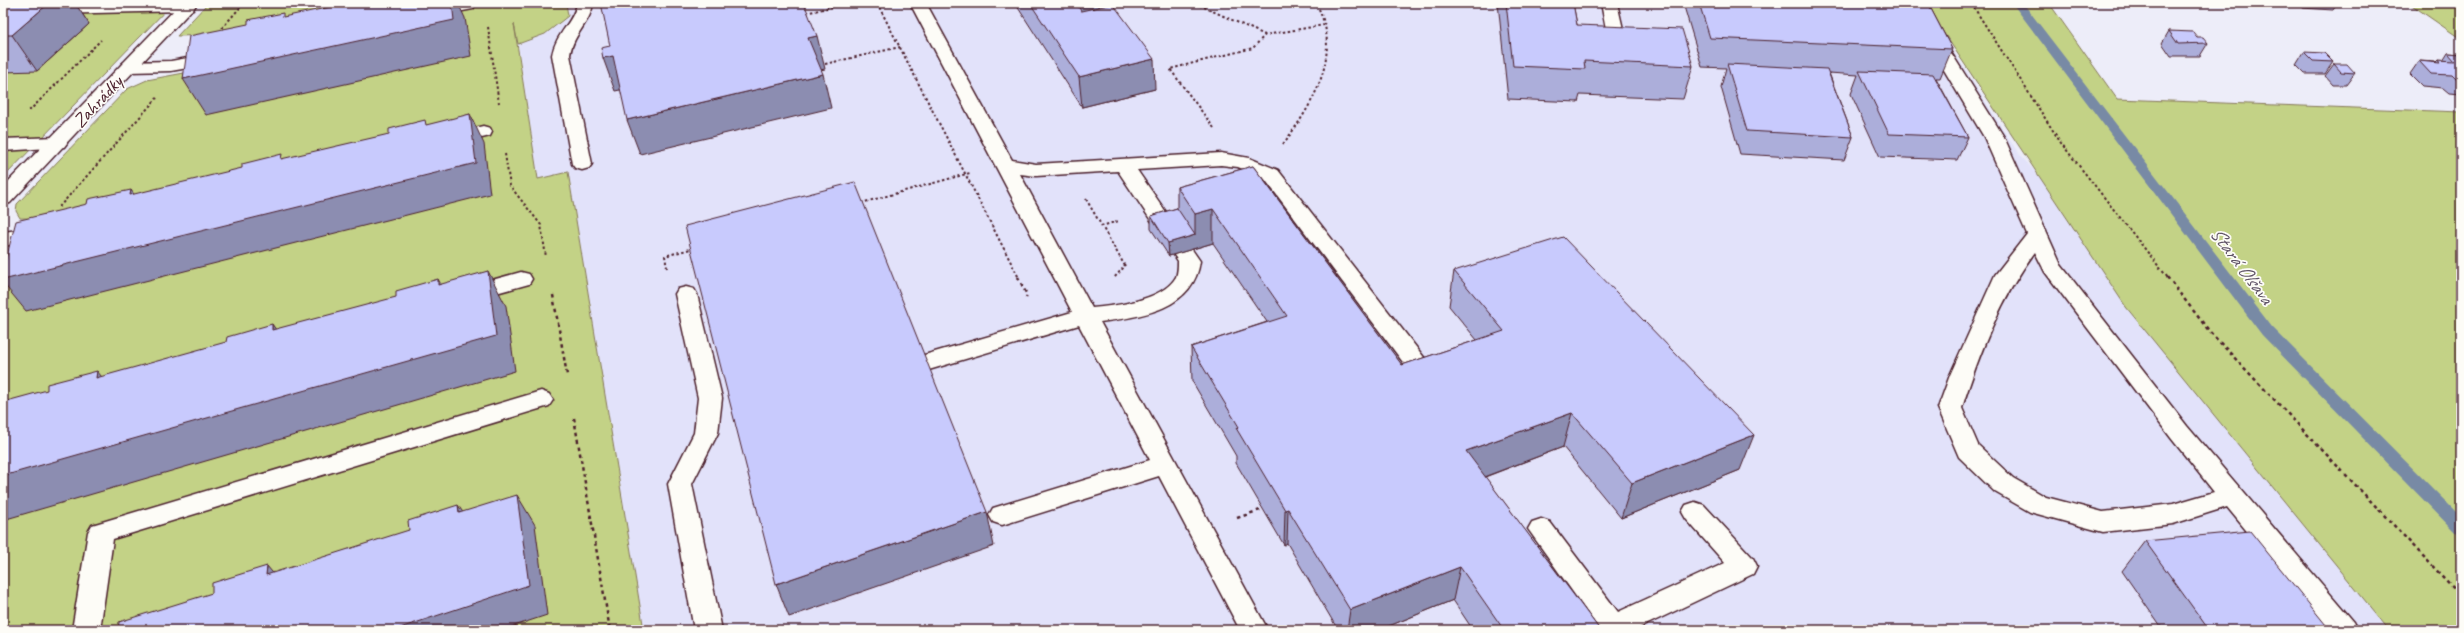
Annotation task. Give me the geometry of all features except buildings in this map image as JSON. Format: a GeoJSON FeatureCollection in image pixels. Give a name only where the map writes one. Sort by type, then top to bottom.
{"type":"FeatureCollection","features":[{"type":"Feature","properties":{"kind":"street"},"geometry":{"type":"LineString","coordinates":[[582,164],[561,55],[561,43],[568,32],[581,19],[585,3]]}},
{"type":"Feature","properties":{"kind":"street"},"geometry":{"type":"LineString","coordinates":[[918,3],[1085,316],[1167,464],[1254,630]]}},
{"type":"Feature","properties":{"kind":"street"},"geometry":{"type":"LineString","coordinates":[[1609,3],[1620,57]]}},
{"type":"Feature","properties":{"kind":"street"},"geometry":{"type":"LineString","coordinates":[[1912,3],[1994,137],[2052,267],[2179,432],[2344,630]]}},
{"type":"Feature","properties":{"kind":"street"},"geometry":{"type":"LineString","coordinates":[[3,10],[134,7],[189,4]]}},
{"type":"Feature","properties":{"kind":"street","name":"Zahrádky"},"geometry":{"type":"LineString","coordinates":[[3,199],[189,4]]}},
{"type":"Feature","properties":{"kind":"street"},"geometry":{"type":"LineString","coordinates":[[412,16],[467,5]]}},
{"type":"Feature","properties":{"kind":"street"},"geometry":{"type":"LineString","coordinates":[[129,67],[171,66],[235,54]]}},
{"type":"Feature","properties":{"kind":"street"},"geometry":{"type":"LineString","coordinates":[[430,145],[483,132]]}},
{"type":"Feature","properties":{"kind":"street"},"geometry":{"type":"LineString","coordinates":[[3,145],[57,143]]}},
{"type":"Feature","properties":{"kind":"street"},"geometry":{"type":"LineString","coordinates":[[1003,164],[1036,170],[1221,159],[1253,166],[1271,174],[1429,380]]}},
{"type":"Feature","properties":{"kind":"street"},"geometry":{"type":"LineString","coordinates":[[922,364],[1085,316],[1125,310],[1170,296],[1181,287],[1190,267],[1189,261],[1123,164]]}},
{"type":"Feature","properties":{"kind":"street"},"geometry":{"type":"LineString","coordinates":[[3,239],[33,236],[60,230]]}},
{"type":"Feature","properties":{"kind":"street"},"geometry":{"type":"LineString","coordinates":[[2037,235],[2006,275],[1961,375],[1950,408],[1968,450],[2004,485],[2039,505],[2103,522],[2173,514],[2232,496]]}},
{"type":"Feature","properties":{"kind":"street"},"geometry":{"type":"LineString","coordinates":[[445,300],[521,279]]}},
{"type":"Feature","properties":{"kind":"street"},"geometry":{"type":"LineString","coordinates":[[686,294],[710,398],[706,433],[680,484],[708,630]]}},
{"type":"Feature","properties":{"kind":"street"},"geometry":{"type":"LineString","coordinates":[[86,630],[100,532],[541,400]]}},
{"type":"Feature","properties":{"kind":"street"},"geometry":{"type":"LineString","coordinates":[[1002,515],[1167,464]]}},
{"type":"Feature","properties":{"kind":"street"},"geometry":{"type":"LineString","coordinates":[[1542,529],[1615,629],[1744,566],[1695,512]]}},
{"type":"Feature","properties":{"kind":"path"},"geometry":{"type":"LineString","coordinates":[[33,236],[244,3]]}},
{"type":"Feature","properties":{"kind":"path"},"geometry":{"type":"LineString","coordinates":[[804,13],[848,3]]}},
{"type":"Feature","properties":{"kind":"path"},"geometry":{"type":"LineString","coordinates":[[877,3],[1027,295],[1025,301]]}},
{"type":"Feature","properties":{"kind":"path"},"geometry":{"type":"LineString","coordinates":[[1195,3],[1233,22],[1265,35],[1324,25]]}},
{"type":"Feature","properties":{"kind":"path"},"geometry":{"type":"LineString","coordinates":[[1253,166],[1283,144],[1296,128],[1325,69],[1327,34],[1317,3]]}},
{"type":"Feature","properties":{"kind":"path"},"geometry":{"type":"LineString","coordinates":[[1971,3],[2061,144],[2210,332],[2461,596]]}},
{"type":"Feature","properties":{"kind":"path"},"geometry":{"type":"LineString","coordinates":[[23,116],[134,7]]}},
{"type":"Feature","properties":{"kind":"path"},"geometry":{"type":"LineString","coordinates":[[488,24],[499,107]]}},
{"type":"Feature","properties":{"kind":"path"},"geometry":{"type":"LineString","coordinates":[[1221,159],[1221,139],[1202,110],[1170,70],[1252,48],[1265,35]]}},
{"type":"Feature","properties":{"kind":"path"},"geometry":{"type":"LineString","coordinates":[[825,64],[937,38]]}},
{"type":"Feature","properties":{"kind":"path"},"geometry":{"type":"LineString","coordinates":[[505,152],[510,186],[541,225],[547,262]]}},
{"type":"Feature","properties":{"kind":"path"},"geometry":{"type":"LineString","coordinates":[[857,204],[1003,164]]}},
{"type":"Feature","properties":{"kind":"path"},"geometry":{"type":"LineString","coordinates":[[668,271],[664,256],[695,247]]}},
{"type":"Feature","properties":{"kind":"path"},"geometry":{"type":"LineString","coordinates":[[552,291],[568,383]]}},
{"type":"Feature","properties":{"kind":"path"},"geometry":{"type":"LineString","coordinates":[[573,414],[610,630]]}},
{"type":"Feature","properties":{"kind":"shaded area"},"geometry":{"type":"Polygon","coordinates":[[[566,3],[1923,3],[2018,153],[2459,630],[644,630],[568,172],[538,179],[518,44],[545,34],[568,16],[566,3]]]}},
{"type":"Feature","properties":{"kind":"green space"},"geometry":{"type":"Polygon","coordinates":[[[3,3],[173,3],[3,178],[3,3]]]}},
{"type":"Feature","properties":{"kind":"green space"},"geometry":{"type":"Polygon","coordinates":[[[208,3],[566,3],[568,16],[545,34],[518,44],[514,24],[538,179],[568,172],[644,630],[3,630],[3,255],[52,219],[20,218],[16,211],[17,204],[127,89],[147,80],[184,73],[217,35],[177,36],[208,3]]]}},
{"type":"Feature","properties":{"kind":"green space"},"geometry":{"type":"Polygon","coordinates":[[[1924,3],[2049,3],[2117,99],[2461,112],[2461,630],[2389,630],[2126,307],[1924,3]]]}},
{"type":"Feature","properties":{"kind":"green space"},"geometry":{"type":"Polygon","coordinates":[[[2409,3],[2450,3],[2461,10],[2461,39],[2409,3]]]}},
{"type":"Feature","properties":{"kind":"waterway","name":"Stará Olšava"},"geometry":{"type":"LineString","coordinates":[[2017,3],[2267,331],[2461,527]]}}]}
